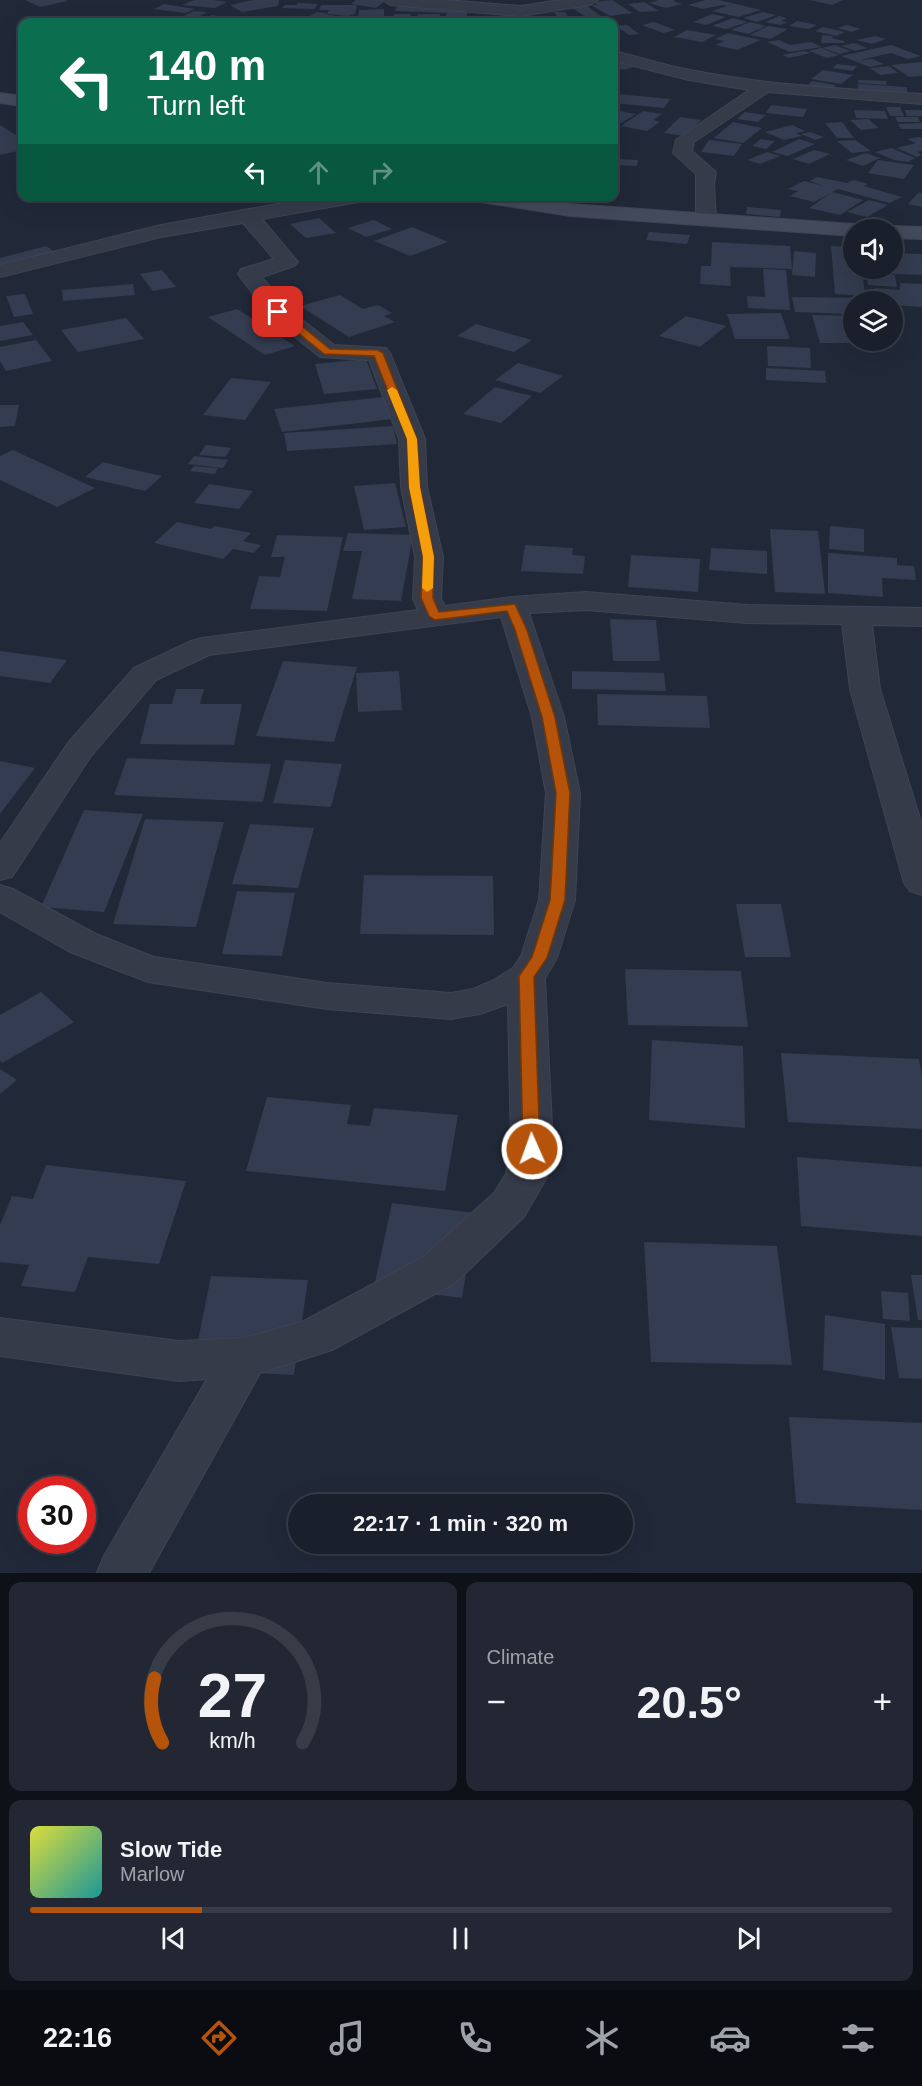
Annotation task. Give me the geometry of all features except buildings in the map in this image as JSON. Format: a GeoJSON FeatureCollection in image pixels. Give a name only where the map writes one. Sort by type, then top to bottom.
{"type":"FeatureCollection","features":[{"type":"Feature","properties":{"kind":"street"},"geometry":{"type":"LineString","coordinates":[[390,0],[520,11],[590,0]]}},
{"type":"Feature","properties":{"kind":"street"},"geometry":{"type":"LineString","coordinates":[[520,11],[530,18]]}},
{"type":"Feature","properties":{"kind":"street"},"geometry":{"type":"LineString","coordinates":[[618,57],[690,75],[766,86],[922,99]]}},
{"type":"Feature","properties":{"kind":"street"},"geometry":{"type":"LineString","coordinates":[[706,220],[704,184],[706,172],[682,153],[685,140],[766,86]]}},
{"type":"Feature","properties":{"kind":"street"},"geometry":{"type":"LineString","coordinates":[[0,98],[18,100]]}},
{"type":"Feature","properties":{"kind":"street"},"geometry":{"type":"LineString","coordinates":[[0,271],[161,231],[330,201]]}},
{"type":"Feature","properties":{"kind":"street"},"geometry":{"type":"LineString","coordinates":[[513,201],[570,210],[843,229]]}},
{"type":"Feature","properties":{"kind":"street"},"geometry":{"type":"LineString","coordinates":[[248,216],[287,262],[249,274],[278,312],[328,352],[378,353],[412,439],[414,487],[429,557],[427,598],[435,616]]}},
{"type":"Feature","properties":{"kind":"street"},"geometry":{"type":"LineString","coordinates":[[903,232],[922,233]]}},
{"type":"Feature","properties":{"kind":"street"},"geometry":{"type":"LineString","coordinates":[[0,869],[79,750],[145,674],[202,647],[511,606],[586,601],[747,614],[922,617]]}},
{"type":"Feature","properties":{"kind":"street"},"geometry":{"type":"LineString","coordinates":[[0,897],[83,943],[148,969],[316,995],[452,1006],[480,1001],[505,990],[526,976],[539,958],[557,900],[563,793],[548,717],[521,630],[511,606]]}},
{"type":"Feature","properties":{"kind":"street"},"geometry":{"type":"LineString","coordinates":[[856,616],[865,689],[922,883]]}},
{"type":"Feature","properties":{"kind":"street"},"geometry":{"type":"LineString","coordinates":[[0,1337],[179,1361],[244,1358],[316,1336],[439,1270],[509,1205],[526,1177],[532,1149],[526,976]]}},
{"type":"Feature","properties":{"kind":"street"},"geometry":{"type":"LineString","coordinates":[[122,1573],[244,1358]]}},
{"type":"Feature","properties":{"kind":"slow traffic"},"geometry":{"type":"LineString","coordinates":[[392,390],[412,439],[414,487],[429,557],[427,588]]}},
{"type":"Feature","properties":{"kind":"route"},"geometry":{"type":"LineString","coordinates":[[278,312],[328,352],[378,353],[412,439],[414,487],[429,557],[427,598],[435,616],[511,606],[521,630],[548,717],[563,793],[557,900],[539,958],[526,976],[532,1149]]}}]}
